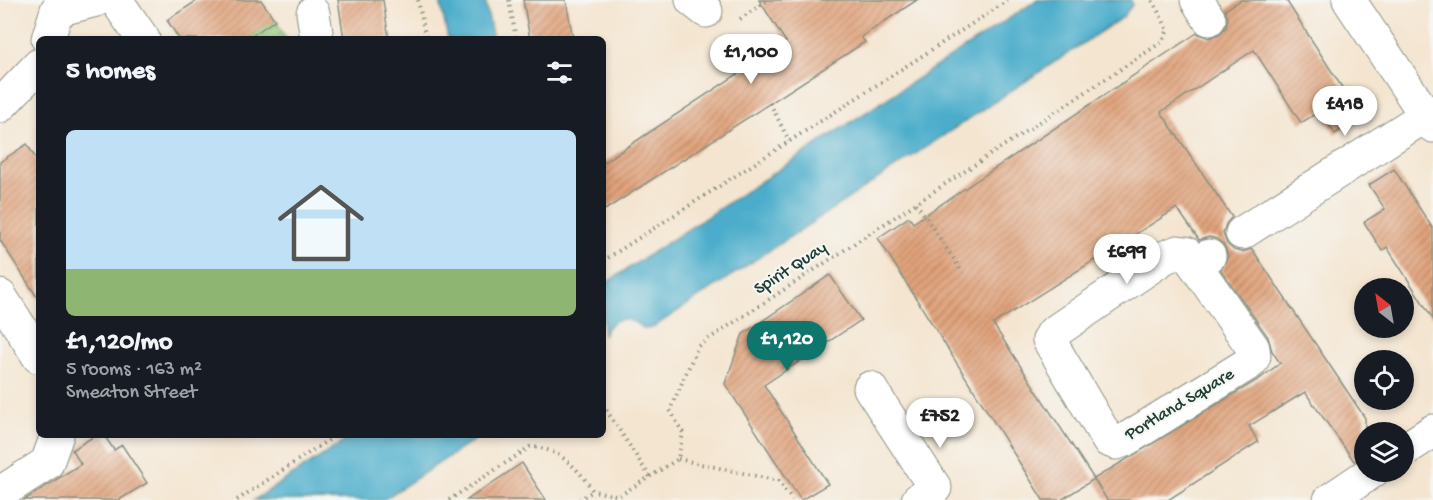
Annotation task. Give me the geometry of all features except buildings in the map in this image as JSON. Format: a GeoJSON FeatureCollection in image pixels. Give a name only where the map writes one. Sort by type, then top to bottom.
{"type":"FeatureCollection","features":[{"type":"Feature","properties":{"kind":"street"},"geometry":{"type":"LineString","coordinates":[[52,16],[96,0]]}},
{"type":"Feature","properties":{"kind":"street"},"geometry":{"type":"LineString","coordinates":[[116,0],[140,36]]}},
{"type":"Feature","properties":{"kind":"street"},"geometry":{"type":"LineString","coordinates":[[1242,233],[1431,118],[1349,0]]}},
{"type":"Feature","properties":{"kind":"street"},"geometry":{"type":"LineString","coordinates":[[0,106],[36,68]]}},
{"type":"Feature","properties":{"kind":"street","name":"Portland Square"},"geometry":{"type":"LineString","coordinates":[[1178,252],[1202,260],[1253,348],[1254,356],[1251,362],[1125,440],[1116,443],[1108,440],[1049,340],[1053,333],[1165,257],[1178,252]]}},
{"type":"Feature","properties":{"kind":"street"},"geometry":{"type":"LineString","coordinates":[[0,296],[36,352]]}},
{"type":"Feature","properties":{"kind":"street"},"geometry":{"type":"LineString","coordinates":[[870,388],[935,488],[918,500]]}},
{"type":"Feature","properties":{"kind":"street"},"geometry":{"type":"LineString","coordinates":[[1414,443],[1433,431]]}},
{"type":"Feature","properties":{"kind":"street"},"geometry":{"type":"LineString","coordinates":[[0,493],[47,463],[56,438]]}},
{"type":"Feature","properties":{"kind":"street"},"geometry":{"type":"LineString","coordinates":[[1330,500],[1357,482]]}},
{"type":"Feature","properties":{"kind":"path"},"geometry":{"type":"LineString","coordinates":[[418,0],[425,36]]}},
{"type":"Feature","properties":{"kind":"path"},"geometry":{"type":"LineString","coordinates":[[509,0],[515,36]]}},
{"type":"Feature","properties":{"kind":"path"},"geometry":{"type":"LineString","coordinates":[[606,259],[1009,0]]}},
{"type":"Feature","properties":{"kind":"path","name":"Spirit Quay"},"geometry":{"type":"LineString","coordinates":[[678,459],[683,433],[670,410],[698,346],[1162,42],[1168,30],[1152,0]]}},
{"type":"Feature","properties":{"kind":"path"},"geometry":{"type":"LineString","coordinates":[[770,103],[789,141]]}},
{"type":"Feature","properties":{"kind":"path"},"geometry":{"type":"LineString","coordinates":[[916,203],[963,273]]}},
{"type":"Feature","properties":{"kind":"path"},"geometry":{"type":"LineString","coordinates":[[606,410],[650,477]]}},
{"type":"Feature","properties":{"kind":"path"},"geometry":{"type":"LineString","coordinates":[[237,500],[331,438]]}},
{"type":"Feature","properties":{"kind":"path"},"geometry":{"type":"LineString","coordinates":[[449,500],[530,447],[542,447],[579,469],[593,491],[619,498],[678,459],[779,481],[792,500]]}},
{"type":"Feature","properties":{"kind":"path"},"geometry":{"type":"LineString","coordinates":[[579,500],[593,491]]}},
{"type":"Feature","properties":{"kind":"green space"},"geometry":{"type":"Polygon","coordinates":[[[275,20],[284,36],[251,36],[275,20]]]}},
{"type":"Feature","properties":{"kind":"water"},"geometry":{"type":"Polygon","coordinates":[[[440,0],[485,0],[492,36],[447,36],[440,0]]]}},
{"type":"Feature","properties":{"kind":"water"},"geometry":{"type":"Polygon","coordinates":[[[1037,0],[1131,0],[1132,5],[1123,17],[652,328],[644,329],[633,322],[621,320],[611,324],[606,330],[606,283],[1037,0]]]}},
{"type":"Feature","properties":{"kind":"water"},"geometry":{"type":"Polygon","coordinates":[[[349,438],[477,438],[383,500],[254,500],[349,438]]]}}]}
